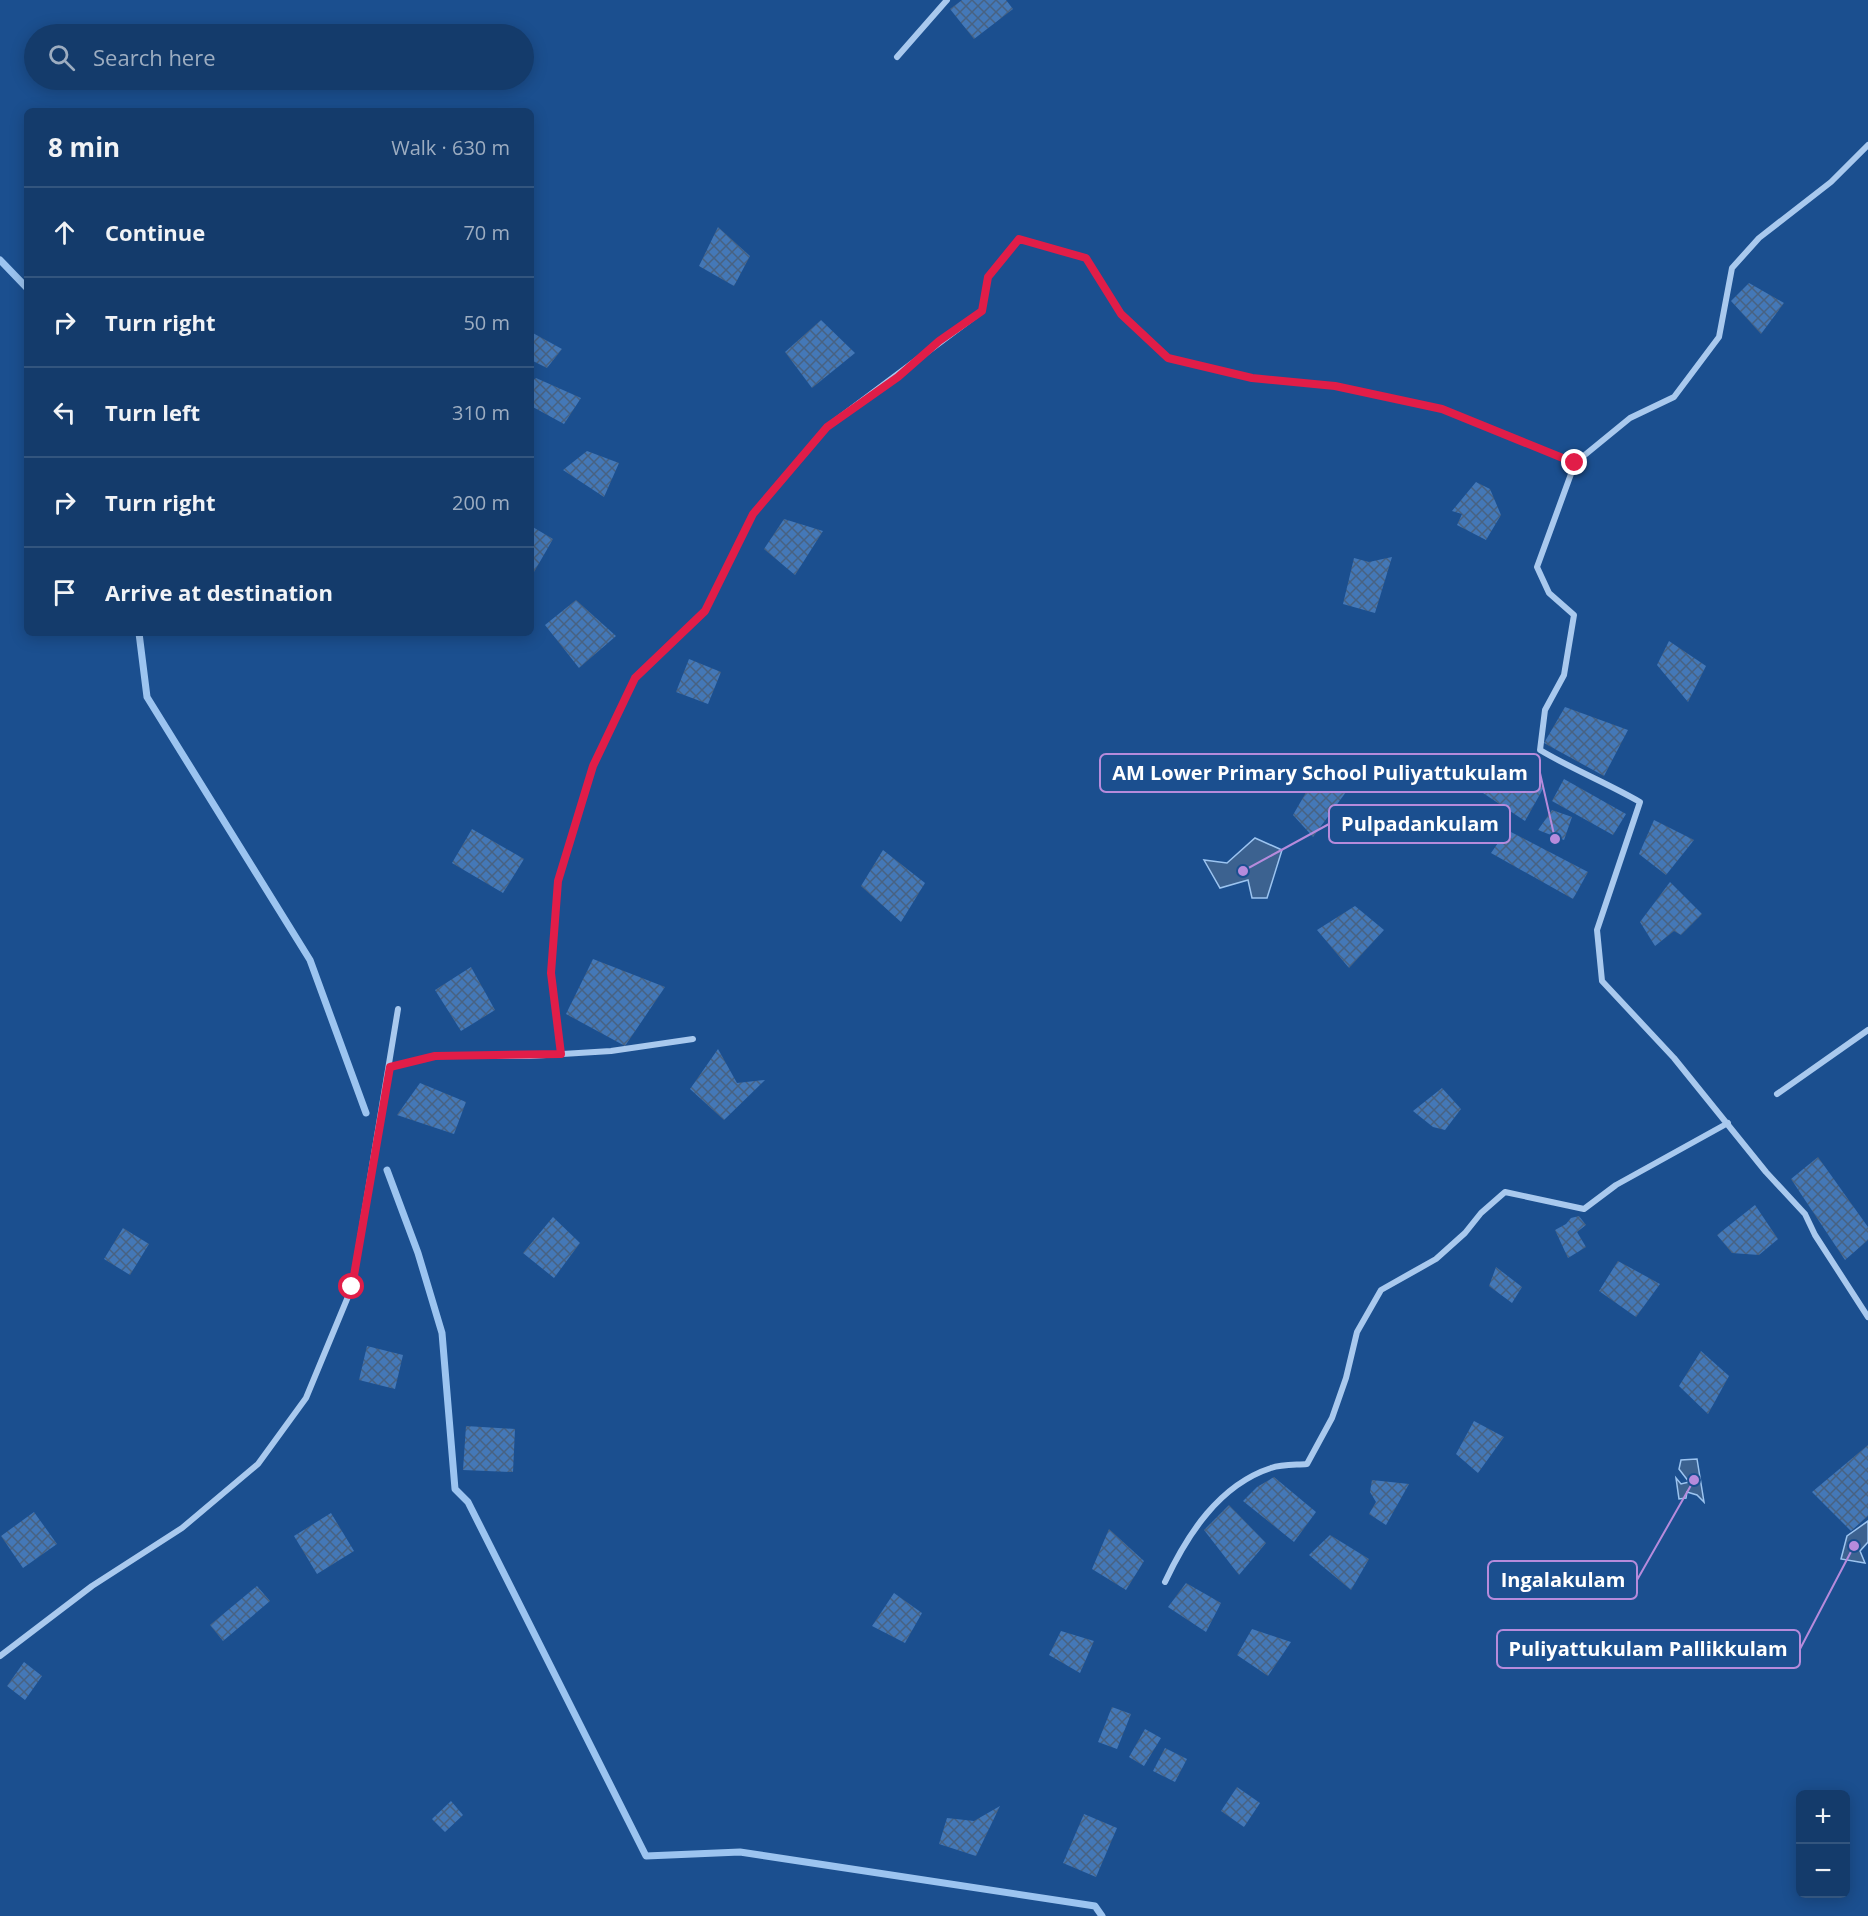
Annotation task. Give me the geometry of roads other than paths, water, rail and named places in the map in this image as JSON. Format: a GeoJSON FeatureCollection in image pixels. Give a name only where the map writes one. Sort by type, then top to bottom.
{"type":"FeatureCollection","features":[{"type":"Feature","properties":{"kind":"street"},"geometry":{"type":"LineString","coordinates":[[897,57],[947,0]]}},
{"type":"Feature","properties":{"kind":"street"},"geometry":{"type":"LineString","coordinates":[[1868,145],[1831,182],[1759,238],[1732,268],[1719,337],[1674,397],[1630,418],[1575,463],[1537,567],[1550,593],[1575,615],[1564,675],[1545,710],[1540,750],[1640,802],[1597,930],[1602,981],[1674,1058],[1766,1172],[1805,1214],[1815,1235],[1868,1317]]}},
{"type":"Feature","properties":{"kind":"street"},"geometry":{"type":"LineString","coordinates":[[561,1054],[551,973],[558,881],[593,766],[635,678],[705,611],[753,514],[827,427],[898,377],[939,341],[982,311],[988,277],[1019,239],[1086,258],[1121,314],[1168,358],[1252,378],[1335,386],[1442,409],[1575,463]]}},
{"type":"Feature","properties":{"kind":"street"},"geometry":{"type":"LineString","coordinates":[[0,1656],[92,1586],[182,1528],[258,1464],[306,1398],[352,1287],[398,1009]]}},
{"type":"Feature","properties":{"kind":"street"},"geometry":{"type":"LineString","coordinates":[[1777,1094],[1868,1030]]}},
{"type":"Feature","properties":{"kind":"street"},"geometry":{"type":"LineString","coordinates":[[390,1067],[435,1056],[611,1052],[693,1039]]}},
{"type":"Feature","properties":{"kind":"street"},"geometry":{"type":"LineString","coordinates":[[1165,1582],[1199,1522],[1236,1484],[1272,1467],[1307,1464],[1332,1418],[1346,1378],[1357,1332],[1381,1290],[1436,1259],[1466,1233],[1481,1213],[1505,1192],[1584,1209],[1616,1185],[1728,1123]]}},
{"type":"Feature","properties":{"kind":"water"},"geometry":{"type":"Polygon","coordinates":[[[1255,838],[1282,850],[1267,898],[1252,898],[1248,880],[1220,888],[1204,860],[1227,863],[1255,838]]]}},
{"type":"Feature","properties":{"kind":"water"},"geometry":{"type":"Polygon","coordinates":[[[1697,1459],[1704,1502],[1697,1495],[1687,1492],[1686,1498],[1679,1499],[1676,1478],[1681,1484],[1689,1482],[1679,1469],[1681,1460],[1697,1459]]]}},
{"type":"Feature","properties":{"kind":"water"},"geometry":{"type":"Polygon","coordinates":[[[1868,1521],[1868,1542],[1860,1551],[1865,1563],[1841,1559],[1847,1536],[1868,1521]]]}},
{"type":"Feature","properties":{"kind":"waterway"},"geometry":{"type":"LineString","coordinates":[[0,260],[24,285]]}},
{"type":"Feature","properties":{"kind":"waterway"},"geometry":{"type":"LineString","coordinates":[[139,636],[147,697],[310,960],[366,1113]]}},
{"type":"Feature","properties":{"kind":"waterway"},"geometry":{"type":"LineString","coordinates":[[387,1170],[418,1253],[442,1333],[455,1489],[468,1502],[646,1856],[740,1852],[1095,1906],[1102,1916]]}},
{"type":"Feature","properties":{"kind":"place","name":"AM Lower Primary School Puliyattukulam"},"geometry":{"type":"Point","coordinates":[1555,839]}},
{"type":"Feature","properties":{"kind":"place","name":"Pulpadankulam"},"geometry":{"type":"Point","coordinates":[1243,871]}},
{"type":"Feature","properties":{"kind":"place","name":"Ingalakulam"},"geometry":{"type":"Point","coordinates":[1694,1480]}},
{"type":"Feature","properties":{"kind":"place","name":"Puliyattukulam Pallikkulam"},"geometry":{"type":"Point","coordinates":[1854,1546]}}]}
